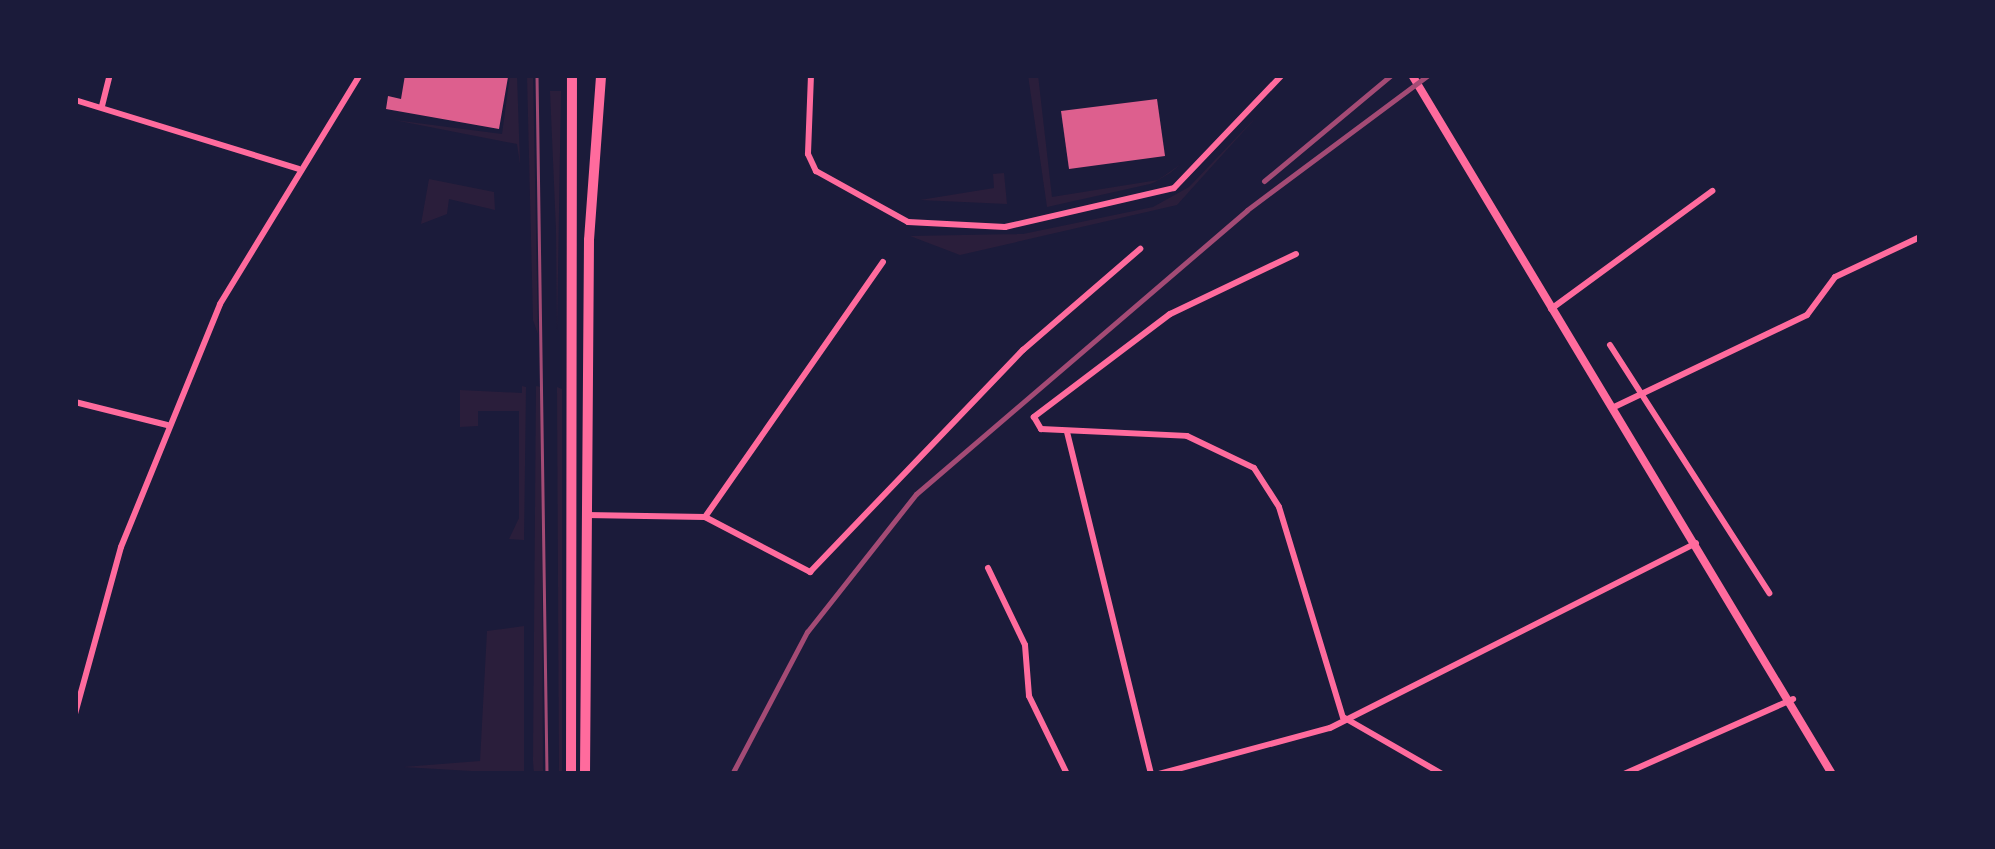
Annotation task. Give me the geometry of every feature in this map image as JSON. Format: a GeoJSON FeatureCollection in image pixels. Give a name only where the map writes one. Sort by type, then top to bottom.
{"type":"FeatureCollection","features":[{"type":"Feature","properties":{"kind":"main road"},"geometry":{"type":"LineString","coordinates":[[571,774],[572,75]]}},
{"type":"Feature","properties":{"kind":"main road"},"geometry":{"type":"LineString","coordinates":[[585,774],[584,514],[601,75]]}},
{"type":"Feature","properties":{"kind":"street"},"geometry":{"type":"LineString","coordinates":[[102,106],[110,75]]}},
{"type":"Feature","properties":{"kind":"street"},"geometry":{"type":"LineString","coordinates":[[75,714],[167,426],[220,304],[299,169],[360,75]]}},
{"type":"Feature","properties":{"kind":"street"},"geometry":{"type":"LineString","coordinates":[[811,75],[808,154],[816,172],[908,222],[1005,227],[1174,188],[1282,75]]}},
{"type":"Feature","properties":{"kind":"street"},"geometry":{"type":"LineString","coordinates":[[1412,75],[1551,310],[1793,699],[1832,774]]}},
{"type":"Feature","properties":{"kind":"street"},"geometry":{"type":"LineString","coordinates":[[75,100],[299,169]]}},
{"type":"Feature","properties":{"kind":"street"},"geometry":{"type":"LineString","coordinates":[[1551,310],[1712,191]]}},
{"type":"Feature","properties":{"kind":"street"},"geometry":{"type":"LineString","coordinates":[[1612,408],[1806,316],[1836,278],[1920,236]]}},
{"type":"Feature","properties":{"kind":"street"},"geometry":{"type":"LineString","coordinates":[[584,514],[705,517],[810,572],[912,458],[1140,249]]}},
{"type":"Feature","properties":{"kind":"street"},"geometry":{"type":"LineString","coordinates":[[1296,254],[1170,314],[1034,417],[1041,429],[1187,436],[1254,468],[1279,507],[1342,716],[1442,774]]}},
{"type":"Feature","properties":{"kind":"street"},"geometry":{"type":"LineString","coordinates":[[705,517],[882,262]]}},
{"type":"Feature","properties":{"kind":"street"},"geometry":{"type":"LineString","coordinates":[[1610,344],[1769,593]]}},
{"type":"Feature","properties":{"kind":"street"},"geometry":{"type":"LineString","coordinates":[[75,402],[167,426]]}},
{"type":"Feature","properties":{"kind":"street"},"geometry":{"type":"LineString","coordinates":[[1067,432],[1151,774]]}},
{"type":"Feature","properties":{"kind":"street"},"geometry":{"type":"LineString","coordinates":[[1159,774],[1330,728],[1342,716],[1697,543]]}},
{"type":"Feature","properties":{"kind":"street"},"geometry":{"type":"LineString","coordinates":[[988,568],[1026,644],[1029,696],[1067,774]]}},
{"type":"Feature","properties":{"kind":"street"},"geometry":{"type":"LineString","coordinates":[[1624,774],[1793,699]]}},
{"type":"Feature","properties":{"kind":"shaded area"},"geometry":{"type":"Polygon","coordinates":[[[510,75],[517,75],[520,164],[517,144],[394,120],[502,134],[510,75]]]}},
{"type":"Feature","properties":{"kind":"shaded area"},"geometry":{"type":"Polygon","coordinates":[[[527,75],[533,75],[538,334],[533,320],[527,75]]]}},
{"type":"Feature","properties":{"kind":"shaded area"},"geometry":{"type":"Polygon","coordinates":[[[1028,75],[1038,75],[1052,197],[1158,180],[1181,164],[1170,173],[1155,182],[1150,184],[1047,207],[1028,75]]]}},
{"type":"Feature","properties":{"kind":"shaded area"},"geometry":{"type":"Polygon","coordinates":[[[550,91],[561,91],[557,333],[556,230],[550,91]]]}},
{"type":"Feature","properties":{"kind":"shaded area"},"geometry":{"type":"Polygon","coordinates":[[[1260,113],[1177,205],[960,255],[910,236],[1023,234],[1153,207],[1189,187],[1260,113]]]}},
{"type":"Feature","properties":{"kind":"shaded area"},"geometry":{"type":"Polygon","coordinates":[[[1004,173],[1007,204],[920,200],[994,188],[993,174],[1004,173]]]}},
{"type":"Feature","properties":{"kind":"shaded area"},"geometry":{"type":"Polygon","coordinates":[[[429,179],[494,192],[495,210],[449,199],[447,214],[421,224],[429,179]]]}},
{"type":"Feature","properties":{"kind":"shaded area"},"geometry":{"type":"Polygon","coordinates":[[[522,386],[526,387],[524,540],[509,539],[519,518],[519,411],[478,411],[478,426],[460,427],[460,390],[522,393],[522,386]]]}},
{"type":"Feature","properties":{"kind":"shaded area"},"geometry":{"type":"Polygon","coordinates":[[[536,386],[541,387],[543,774],[534,774],[533,761],[536,386]]]}},
{"type":"Feature","properties":{"kind":"shaded area"},"geometry":{"type":"Polygon","coordinates":[[[557,387],[562,389],[562,774],[559,774],[557,387]]]}},
{"type":"Feature","properties":{"kind":"shaded area"},"geometry":{"type":"Polygon","coordinates":[[[524,626],[524,774],[403,767],[480,761],[487,631],[524,626]]]}},
{"type":"Feature","properties":{"kind":"building"},"geometry":{"type":"Polygon","coordinates":[[[405,75],[508,77],[499,129],[386,109],[388,96],[401,99],[405,75]]]}},
{"type":"Feature","properties":{"kind":"building"},"geometry":{"type":"Polygon","coordinates":[[[1157,99],[1165,156],[1069,169],[1061,111],[1157,99]]]}},
{"type":"Feature","properties":{"kind":"tram line"},"geometry":{"type":"LineString","coordinates":[[537,75],[547,774]]}},
{"type":"Feature","properties":{"kind":"railway"},"geometry":{"type":"LineString","coordinates":[[1264,181],[1391,75]]}},
{"type":"Feature","properties":{"kind":"railway"},"geometry":{"type":"LineString","coordinates":[[732,774],[807,632],[916,494],[1247,210],[1428,75]]}}]}
